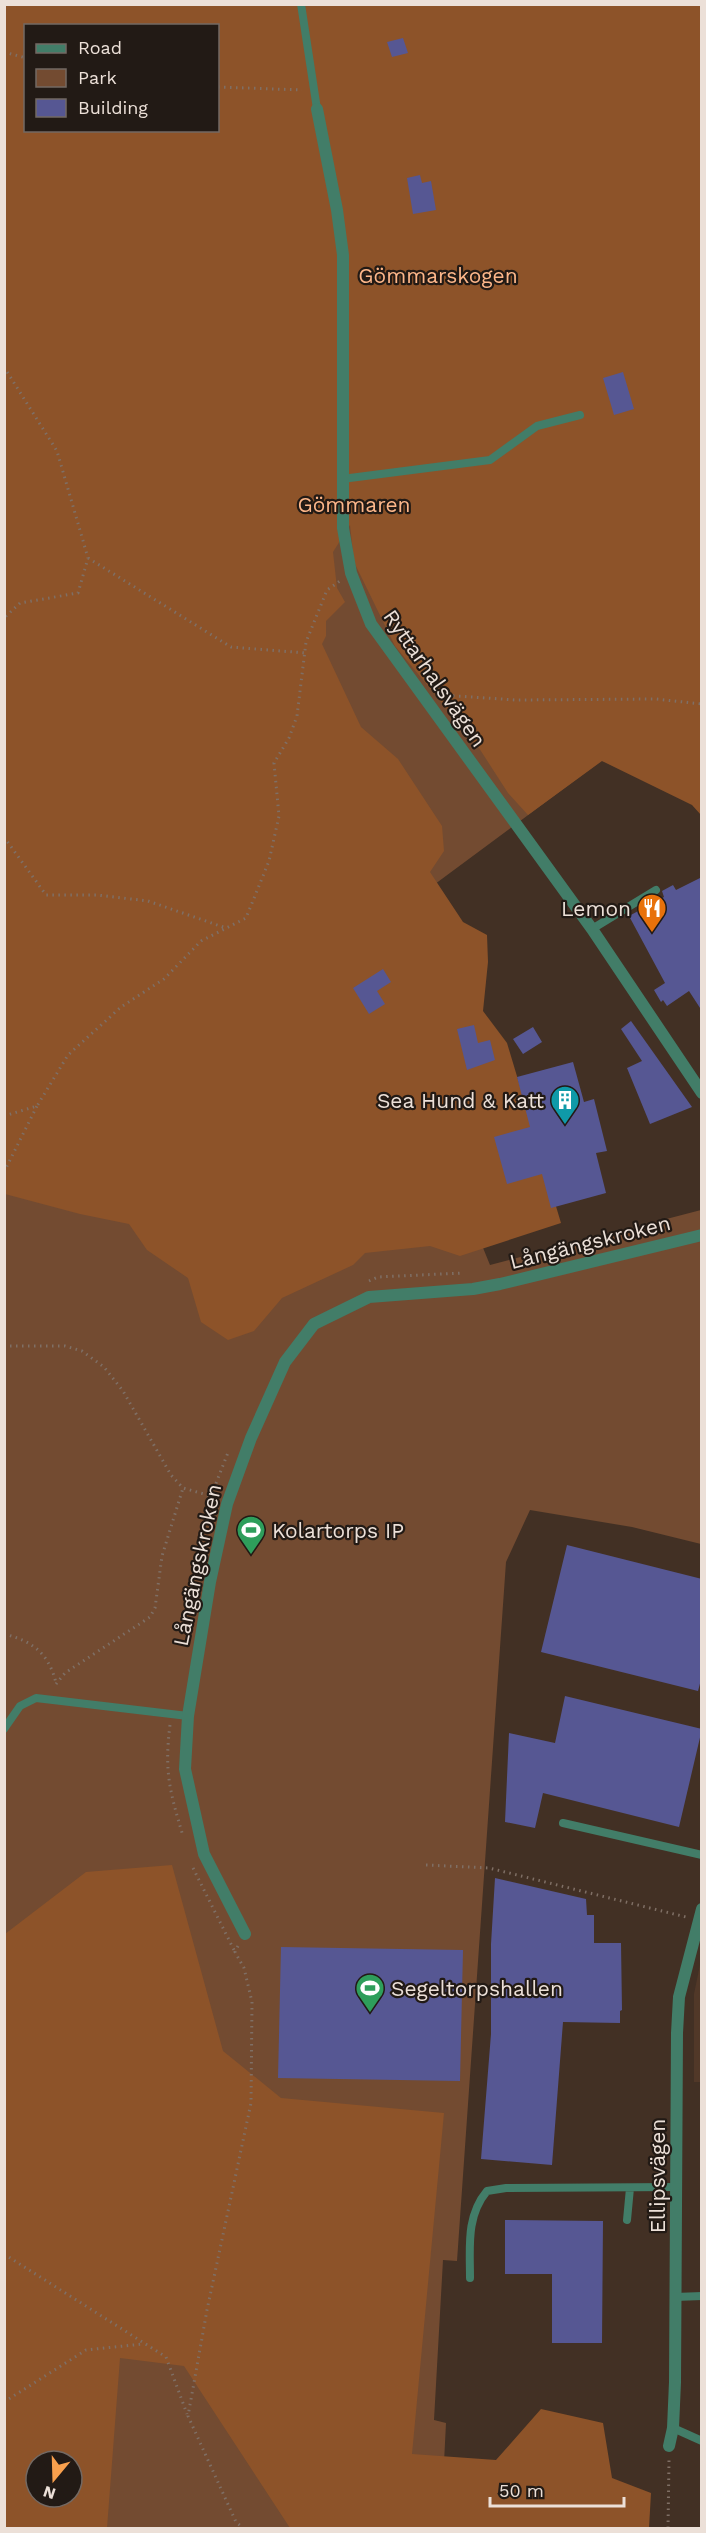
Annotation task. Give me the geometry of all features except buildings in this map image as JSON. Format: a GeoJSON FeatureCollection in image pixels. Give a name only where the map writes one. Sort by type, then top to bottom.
{"type":"FeatureCollection","features":[{"type":"Feature","properties":{"kind":"street","name":"Ryttarhalsvägen"},"geometry":{"type":"LineString","coordinates":[[317,109],[337,210],[343,255],[343,528],[351,573],[371,624],[592,929],[702,1093]]}},
{"type":"Feature","properties":{"kind":"street","name":"Långängskroken"},"geometry":{"type":"LineString","coordinates":[[245,1934],[204,1854],[185,1769],[188,1716],[210,1582],[227,1504],[251,1438],[285,1362],[314,1324],[369,1297],[473,1289],[500,1284],[702,1235]]}},
{"type":"Feature","properties":{"kind":"street","name":"Ellipsvägen"},"geometry":{"type":"LineString","coordinates":[[669,2446],[673,2428],[679,1997],[700,1915]]}},
{"type":"Feature","properties":{"kind":"lane"},"geometry":{"type":"LineString","coordinates":[[301,4],[312,90],[317,109]]}},
{"type":"Feature","properties":{"kind":"lane"},"geometry":{"type":"LineString","coordinates":[[342,479],[490,460],[537,426],[580,415]]}},
{"type":"Feature","properties":{"kind":"lane"},"geometry":{"type":"LineString","coordinates":[[592,929],[656,890]]}},
{"type":"Feature","properties":{"kind":"lane"},"geometry":{"type":"LineString","coordinates":[[4,1729],[20,1706],[36,1698],[188,1716]]}},
{"type":"Feature","properties":{"kind":"lane"},"geometry":{"type":"LineString","coordinates":[[563,1823],[702,1855]]}},
{"type":"Feature","properties":{"kind":"lane"},"geometry":{"type":"LineString","coordinates":[[470,2278],[471,2218],[476,2203],[487,2191],[506,2188],[677,2187]]}},
{"type":"Feature","properties":{"kind":"lane"},"geometry":{"type":"LineString","coordinates":[[627,2220],[630,2188]]}},
{"type":"Feature","properties":{"kind":"lane"},"geometry":{"type":"LineString","coordinates":[[675,2297],[702,2296]]}},
{"type":"Feature","properties":{"kind":"lane"},"geometry":{"type":"LineString","coordinates":[[673,2428],[702,2441]]}},
{"type":"Feature","properties":{"kind":"path"},"geometry":{"type":"LineString","coordinates":[[4,52],[24,57]]}},
{"type":"Feature","properties":{"kind":"path"},"geometry":{"type":"LineString","coordinates":[[219,87],[312,90]]}},
{"type":"Feature","properties":{"kind":"path"},"geometry":{"type":"LineString","coordinates":[[4,367],[57,451],[88,558],[78,593],[20,603],[4,618]]}},
{"type":"Feature","properties":{"kind":"path"},"geometry":{"type":"LineString","coordinates":[[88,558],[231,647],[306,653]]}},
{"type":"Feature","properties":{"kind":"path"},"geometry":{"type":"LineString","coordinates":[[4,1172],[37,1106],[68,1055],[121,1007],[164,979],[201,941],[246,918],[268,861],[279,816],[274,764],[289,738],[297,716],[306,642],[327,590],[351,573]]}},
{"type":"Feature","properties":{"kind":"path"},"geometry":{"type":"LineString","coordinates":[[422,694],[516,700],[656,699],[702,704]]}},
{"type":"Feature","properties":{"kind":"path"},"geometry":{"type":"LineString","coordinates":[[4,837],[46,895],[97,895],[148,901],[226,928]]}},
{"type":"Feature","properties":{"kind":"path"},"geometry":{"type":"LineString","coordinates":[[4,1116],[37,1106]]}},
{"type":"Feature","properties":{"kind":"path"},"geometry":{"type":"LineString","coordinates":[[359,1285],[378,1277],[469,1273]]}},
{"type":"Feature","properties":{"kind":"path"},"geometry":{"type":"LineString","coordinates":[[4,1346],[65,1346],[82,1351],[105,1367],[123,1391],[171,1475],[183,1488],[211,1496]]}},
{"type":"Feature","properties":{"kind":"path"},"geometry":{"type":"LineString","coordinates":[[204,1530],[211,1496],[233,1440]]}},
{"type":"Feature","properties":{"kind":"path"},"geometry":{"type":"LineString","coordinates":[[56,1684],[65,1673],[150,1617],[155,1608],[162,1556],[183,1488]]}},
{"type":"Feature","properties":{"kind":"path"},"geometry":{"type":"LineString","coordinates":[[4,1634],[32,1644],[43,1653],[52,1666],[59,1700]]}},
{"type":"Feature","properties":{"kind":"path"},"geometry":{"type":"LineString","coordinates":[[171,1714],[166,1760],[168,1785],[186,1846]]}},
{"type":"Feature","properties":{"kind":"path"},"geometry":{"type":"LineString","coordinates":[[426,1865],[489,1868],[700,1915]]}},
{"type":"Feature","properties":{"kind":"path"},"geometry":{"type":"LineString","coordinates":[[188,2416],[207,2310],[251,2103],[252,2002],[244,1968],[192,1867]]}},
{"type":"Feature","properties":{"kind":"path"},"geometry":{"type":"LineString","coordinates":[[235,1952],[245,1934]]}},
{"type":"Feature","properties":{"kind":"path"},"geometry":{"type":"LineString","coordinates":[[4,2254],[166,2357],[188,2416],[236,2522],[243,2529]]}},
{"type":"Feature","properties":{"kind":"path"},"geometry":{"type":"LineString","coordinates":[[4,2402],[86,2350],[144,2344]]}},
{"type":"Feature","properties":{"kind":"path"},"geometry":{"type":"LineString","coordinates":[[668,2529],[669,2446]]}},
{"type":"Feature","properties":{"kind":"shaded area"},"geometry":{"type":"Polygon","coordinates":[[[701,1960],[702,2082],[694,2082],[694,1994],[701,1960]]]}},
{"type":"Feature","properties":{"kind":"green space","name":"Gömmaren"},"geometry":{"type":"Polygon","coordinates":[[[5,5],[701,5],[701,770],[601,761],[323,967],[446,1157],[490,1265],[701,1210],[701,1544],[632,1527],[530,1510],[506,1562],[457,2261],[443,2260],[434,2420],[446,2423],[441,2522],[433,2528],[5,2528],[5,5]]]}},
{"type":"Feature","properties":{"kind":"green space","name":"Gömmarskogen"},"geometry":{"type":"Polygon","coordinates":[[[5,5],[701,5],[701,815],[692,805],[602,761],[528,815],[508,793],[479,748],[395,646],[354,562],[350,525],[333,552],[337,588],[345,602],[326,621],[326,636],[322,644],[361,727],[398,759],[442,826],[444,851],[430,872],[463,922],[487,935],[488,962],[483,1011],[507,1043],[561,1223],[460,1256],[430,1246],[365,1253],[353,1265],[282,1298],[254,1331],[228,1340],[201,1322],[188,1278],[147,1250],[129,1224],[80,1214],[5,1194],[5,5]]]}},
{"type":"Feature","properties":{"kind":"green space"},"geometry":{"type":"Polygon","coordinates":[[[172,1865],[223,2051],[281,2098],[444,2113],[412,2454],[496,2460],[541,2409],[603,2423],[612,2478],[651,2493],[649,2528],[290,2528],[184,2366],[120,2358],[107,2528],[5,2528],[5,1934],[86,1872],[172,1865]]]}},
{"type":"Feature","properties":{"kind":"place","name":"Lemon"},"geometry":{"type":"Point","coordinates":[652,934]}},
{"type":"Feature","properties":{"kind":"place","name":"Sea Hund & Katt"},"geometry":{"type":"Point","coordinates":[565,1126]}},
{"type":"Feature","properties":{"kind":"place","name":"Kolartorps IP"},"geometry":{"type":"Point","coordinates":[251,1556]}},
{"type":"Feature","properties":{"kind":"place","name":"Segeltorpshallen"},"geometry":{"type":"Point","coordinates":[370,2014]}}]}
